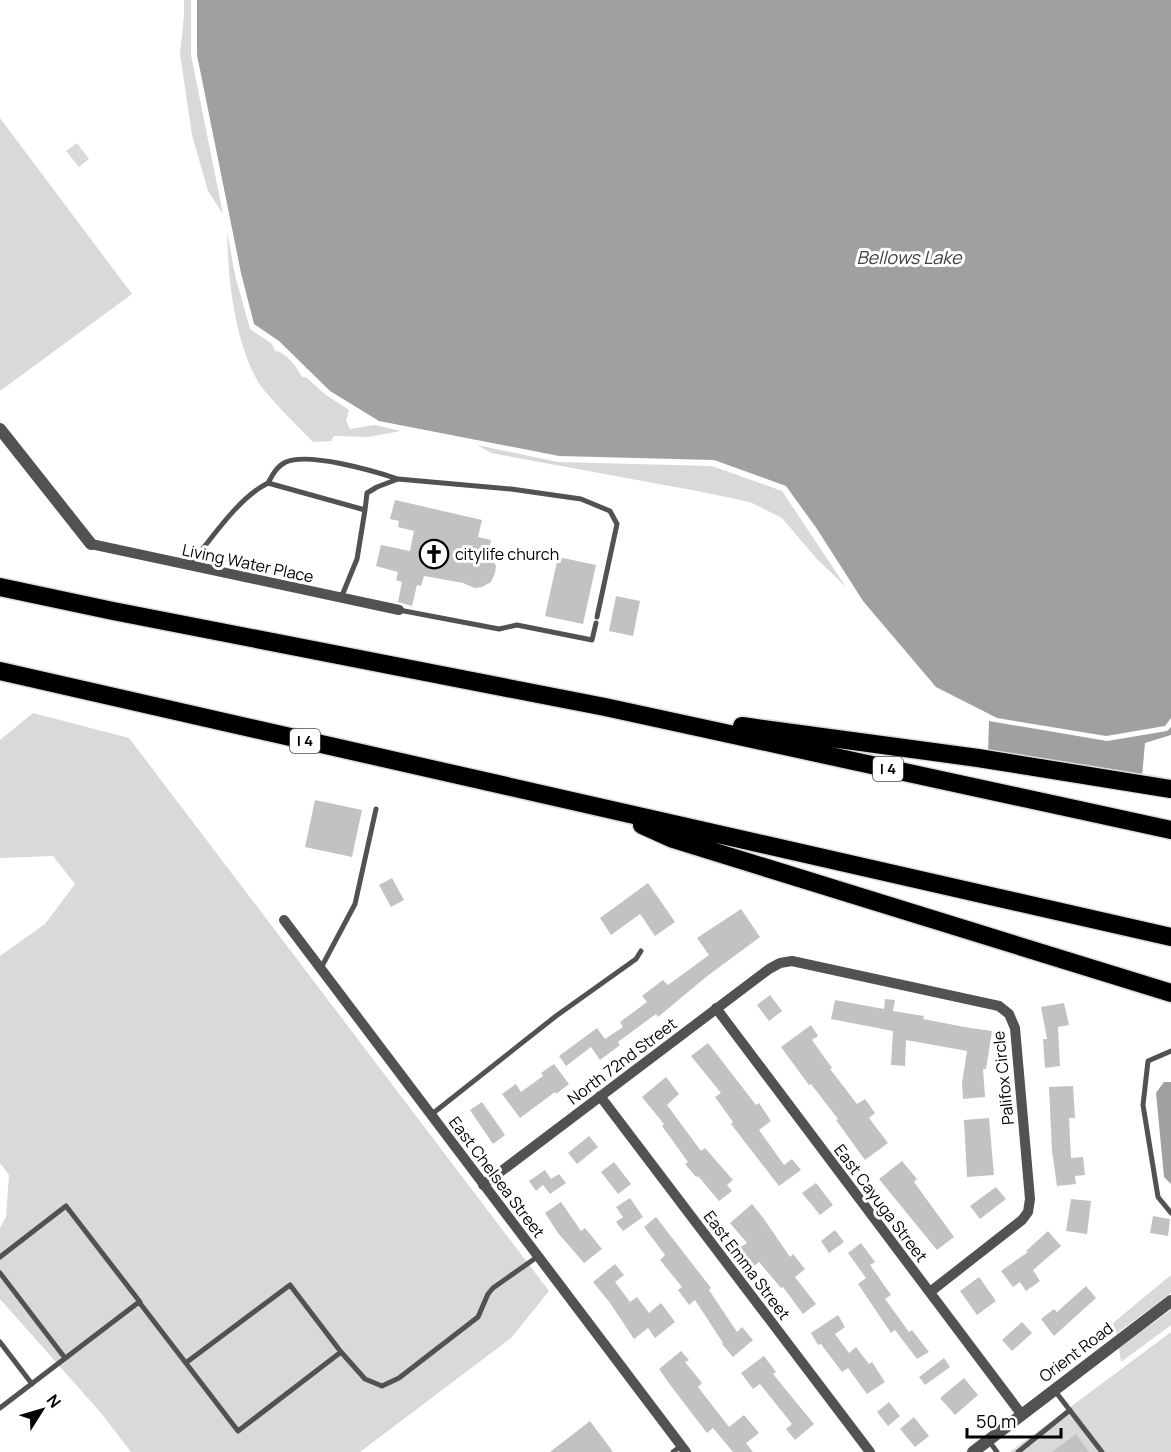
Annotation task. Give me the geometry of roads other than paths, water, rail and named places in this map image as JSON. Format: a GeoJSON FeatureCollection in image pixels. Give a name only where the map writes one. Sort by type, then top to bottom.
{"type":"FeatureCollection","features":[{"type":"Feature","properties":{"kind":"highway","name":"I 4"},"geometry":{"type":"LineString","coordinates":[[0,586],[124,614],[605,707],[1171,830]]}},
{"type":"Feature","properties":{"kind":"highway","name":"I 4"},"geometry":{"type":"LineString","coordinates":[[0,671],[1171,937]]}},
{"type":"Feature","properties":{"kind":"highway"},"geometry":{"type":"LineString","coordinates":[[605,707],[978,758],[1171,789]]}},
{"type":"Feature","properties":{"kind":"highway"},"geometry":{"type":"LineString","coordinates":[[611,810],[673,839],[1171,993]]}},
{"type":"Feature","properties":{"kind":"street"},"geometry":{"type":"LineString","coordinates":[[0,429],[91,544]]}},
{"type":"Feature","properties":{"kind":"street","name":"Living Water Place"},"geometry":{"type":"LineString","coordinates":[[91,544],[399,610]]}},
{"type":"Feature","properties":{"kind":"street","name":"East Chelsea Street"},"geometry":{"type":"LineString","coordinates":[[284,920],[680,1450]]}},
{"type":"Feature","properties":{"kind":"street","name":"Palifox Circle"},"geometry":{"type":"LineString","coordinates":[[780,963],[792,962],[999,1006],[1009,1014],[1015,1028],[1030,1200],[1028,1212],[1022,1220],[930,1292]]}},
{"type":"Feature","properties":{"kind":"street","name":"North 72nd Street"},"geometry":{"type":"LineString","coordinates":[[483,1185],[716,1008],[780,963]]}},
{"type":"Feature","properties":{"kind":"street","name":"East Cayuga Street"},"geometry":{"type":"LineString","coordinates":[[716,1008],[1023,1415]]}},
{"type":"Feature","properties":{"kind":"street","name":"East Emma Street"},"geometry":{"type":"LineString","coordinates":[[600,1096],[870,1452]]}},
{"type":"Feature","properties":{"kind":"street","name":"Orient Road"},"geometry":{"type":"LineString","coordinates":[[974,1452],[1171,1301]]}},
{"type":"Feature","properties":{"kind":"lane"},"geometry":{"type":"LineString","coordinates":[[189,565],[239,505],[255,489],[268,483],[278,467],[288,461],[310,460],[348,466],[398,479],[511,489],[581,499],[610,512],[617,524],[592,640],[517,624],[499,629],[399,610]]}},
{"type":"Feature","properties":{"kind":"lane"},"geometry":{"type":"LineString","coordinates":[[341,598],[357,559],[367,494],[377,487],[398,479]]}},
{"type":"Feature","properties":{"kind":"lane"},"geometry":{"type":"LineString","coordinates":[[268,483],[365,510]]}},
{"type":"Feature","properties":{"kind":"lane"},"geometry":{"type":"LineString","coordinates":[[321,969],[355,904],[376,809]]}},
{"type":"Feature","properties":{"kind":"lane"},"geometry":{"type":"LineString","coordinates":[[431,1115],[556,1016],[636,959],[641,951]]}},
{"type":"Feature","properties":{"kind":"lane"},"geometry":{"type":"LineString","coordinates":[[1171,1051],[1148,1061],[1143,1105],[1158,1197],[1171,1213]]}},
{"type":"Feature","properties":{"kind":"lane"},"geometry":{"type":"LineString","coordinates":[[0,1257],[66,1206],[238,1431],[341,1352]]}},
{"type":"Feature","properties":{"kind":"lane"},"geometry":{"type":"LineString","coordinates":[[187,1362],[290,1285],[341,1352],[365,1379],[372,1384],[382,1386],[399,1378],[478,1317],[493,1288],[537,1257]]}},
{"type":"Feature","properties":{"kind":"lane"},"geometry":{"type":"LineString","coordinates":[[0,1273],[65,1358]]}},
{"type":"Feature","properties":{"kind":"lane"},"geometry":{"type":"LineString","coordinates":[[0,1408],[139,1302],[141,1304]]}},
{"type":"Feature","properties":{"kind":"lane"},"geometry":{"type":"LineString","coordinates":[[0,1342],[32,1384]]}},
{"type":"Feature","properties":{"kind":"lane"},"geometry":{"type":"LineString","coordinates":[[1054,1390],[1102,1452]]}},
{"type":"Feature","properties":{"kind":"lane"},"geometry":{"type":"LineString","coordinates":[[1018,1452],[1070,1410]]}},
{"type":"Feature","properties":{"kind":"lane"},"geometry":{"type":"LineString","coordinates":[[988,1441],[997,1452]]}},
{"type":"Feature","properties":{"kind":"water","name":"Bellows Lake"},"geometry":{"type":"Polygon","coordinates":[[[197,0],[1171,0],[1171,718],[1165,726],[1106,736],[997,718],[936,687],[863,601],[817,529],[786,486],[714,460],[559,456],[379,421],[330,391],[279,341],[254,324],[241,273],[197,55],[197,0]]]}},
{"type":"Feature","properties":{"kind":"water"},"geometry":{"type":"Polygon","coordinates":[[[989,721],[1107,741],[1167,731],[1171,727],[1171,735],[1145,743],[1142,777],[988,753],[989,721]]]}},
{"type":"Feature","properties":{"kind":"water"},"geometry":{"type":"Polygon","coordinates":[[[1164,1082],[1171,1082],[1171,1184],[1164,1177],[1156,1093],[1164,1082]]]}},
{"type":"Feature","properties":{"kind":"place","name":"citylife church"},"geometry":{"type":"Point","coordinates":[434,554]}}]}
